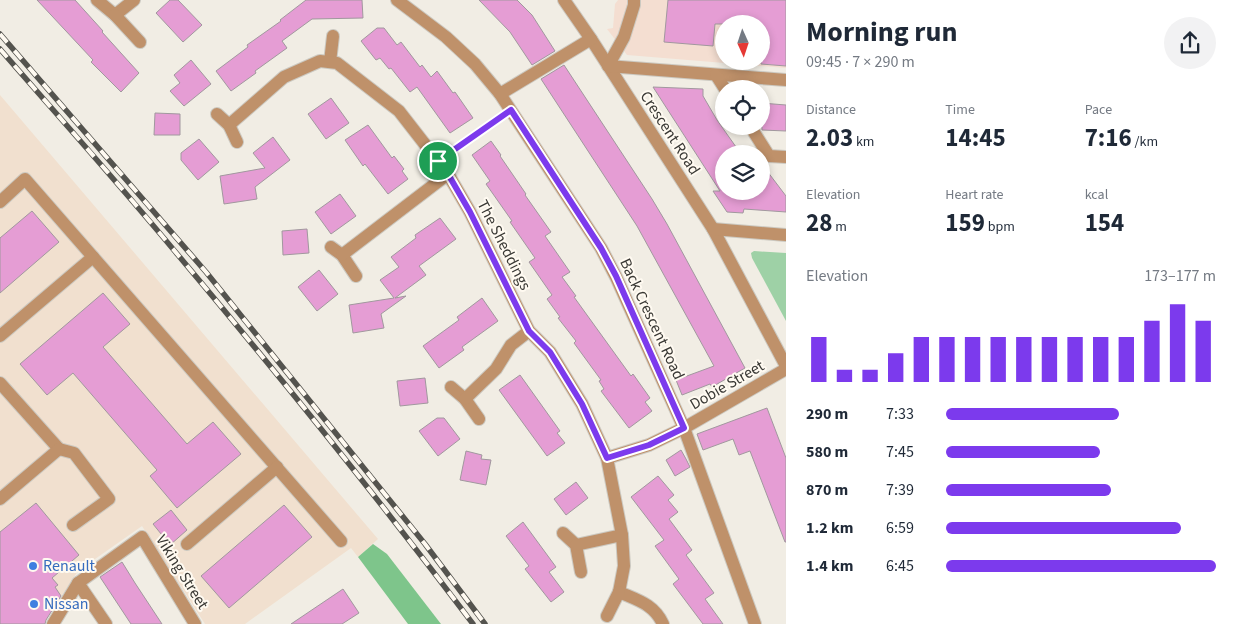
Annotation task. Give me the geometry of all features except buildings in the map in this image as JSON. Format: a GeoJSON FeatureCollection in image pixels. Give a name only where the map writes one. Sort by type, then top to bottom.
{"type":"FeatureCollection","features":[{"type":"Feature","properties":{"kind":"street"},"geometry":{"type":"LineString","coordinates":[[97,0],[115,15],[140,42]]}},
{"type":"Feature","properties":{"kind":"street"},"geometry":{"type":"LineString","coordinates":[[115,15],[134,0]]}},
{"type":"Feature","properties":{"kind":"street","name":"Back Crescent Road"},"geometry":{"type":"LineString","coordinates":[[397,0],[446,37],[475,64],[500,94],[601,248],[616,276],[684,428],[755,624]]}},
{"type":"Feature","properties":{"kind":"street","name":"Crescent Road"},"geometry":{"type":"LineString","coordinates":[[564,0],[592,39],[713,229],[786,368]]}},
{"type":"Feature","properties":{"kind":"street"},"geometry":{"type":"LineString","coordinates":[[634,0],[624,37],[608,66],[786,80]]}},
{"type":"Feature","properties":{"kind":"street"},"geometry":{"type":"LineString","coordinates":[[229,125],[284,77],[320,61],[330,62],[333,36]]}},
{"type":"Feature","properties":{"kind":"street"},"geometry":{"type":"LineString","coordinates":[[500,94],[592,39]]}},
{"type":"Feature","properties":{"kind":"street","name":"The Sheddings"},"geometry":{"type":"LineString","coordinates":[[330,62],[337,63],[399,111],[448,174],[470,212],[529,331],[550,352],[577,396],[607,458],[622,535],[624,566],[619,592],[607,616]]}},
{"type":"Feature","properties":{"kind":"street"},"geometry":{"type":"LineString","coordinates":[[716,75],[719,80]]}},
{"type":"Feature","properties":{"kind":"street"},"geometry":{"type":"LineString","coordinates":[[218,114],[229,125],[237,142]]}},
{"type":"Feature","properties":{"kind":"street"},"geometry":{"type":"LineString","coordinates":[[756,135],[769,156],[786,157]]}},
{"type":"Feature","properties":{"kind":"street"},"geometry":{"type":"LineString","coordinates":[[342,255],[448,174]]}},
{"type":"Feature","properties":{"kind":"street"},"geometry":{"type":"LineString","coordinates":[[0,202],[25,179],[341,541]]}},
{"type":"Feature","properties":{"kind":"street"},"geometry":{"type":"LineString","coordinates":[[713,229],[786,235]]}},
{"type":"Feature","properties":{"kind":"street"},"geometry":{"type":"LineString","coordinates":[[331,247],[342,255],[356,276]]}},
{"type":"Feature","properties":{"kind":"street"},"geometry":{"type":"LineString","coordinates":[[0,336],[93,257]]}},
{"type":"Feature","properties":{"kind":"street"},"geometry":{"type":"LineString","coordinates":[[465,399],[496,369],[511,345],[529,331]]}},
{"type":"Feature","properties":{"kind":"street","name":"Dobie Street"},"geometry":{"type":"LineString","coordinates":[[684,428],[786,368]]}},
{"type":"Feature","properties":{"kind":"street"},"geometry":{"type":"LineString","coordinates":[[0,383],[59,449],[74,453],[109,499],[73,525]]}},
{"type":"Feature","properties":{"kind":"street"},"geometry":{"type":"LineString","coordinates":[[451,386],[465,399],[479,419]]}},
{"type":"Feature","properties":{"kind":"street"},"geometry":{"type":"LineString","coordinates":[[607,458],[649,445],[684,428]]}},
{"type":"Feature","properties":{"kind":"street"},"geometry":{"type":"LineString","coordinates":[[0,498],[59,449]]}},
{"type":"Feature","properties":{"kind":"street"},"geometry":{"type":"LineString","coordinates":[[187,544],[277,467]]}},
{"type":"Feature","properties":{"kind":"street"},"geometry":{"type":"LineString","coordinates":[[563,533],[576,545],[581,572]]}},
{"type":"Feature","properties":{"kind":"street"},"geometry":{"type":"LineString","coordinates":[[576,545],[622,535]]}},
{"type":"Feature","properties":{"kind":"street","name":"Viking Street"},"geometry":{"type":"LineString","coordinates":[[78,583],[142,538],[195,624]]}},
{"type":"Feature","properties":{"kind":"street"},"geometry":{"type":"LineString","coordinates":[[53,624],[78,583],[106,624]]}},
{"type":"Feature","properties":{"kind":"street"},"geometry":{"type":"LineString","coordinates":[[619,592],[648,605],[660,617],[663,624]]}},
{"type":"Feature","properties":{"kind":"path"},"geometry":{"type":"LineString","coordinates":[[438,161],[511,110]]}},
{"type":"Feature","properties":{"kind":"shaded area"},"geometry":{"type":"Polygon","coordinates":[[[618,0],[786,0],[786,68],[770,67],[770,15],[715,15],[715,62],[627,55],[607,29],[613,28],[615,4],[618,0]]]}},
{"type":"Feature","properties":{"kind":"shaded area"},"geometry":{"type":"Polygon","coordinates":[[[0,95],[378,539],[358,557],[351,548],[245,624],[205,624],[142,526],[78,571],[43,624],[0,624],[0,95]]]}},
{"type":"Feature","properties":{"kind":"green space"},"geometry":{"type":"Polygon","coordinates":[[[754,251],[786,253],[786,321],[752,258],[751,253],[754,251]]]}},
{"type":"Feature","properties":{"kind":"green space"},"geometry":{"type":"Polygon","coordinates":[[[373,544],[387,554],[441,624],[408,624],[358,557],[373,544]]]}},
{"type":"Feature","properties":{"kind":"railway"},"geometry":{"type":"LineString","coordinates":[[0,34],[206,272],[425,544],[485,624]]}},
{"type":"Feature","properties":{"kind":"railway"},"geometry":{"type":"LineString","coordinates":[[0,49],[134,203],[328,437],[473,624]]}},
{"type":"Feature","properties":{"kind":"place","name":"Renault"},"geometry":{"type":"Point","coordinates":[33,566]}},
{"type":"Feature","properties":{"kind":"place","name":"Nissan"},"geometry":{"type":"Point","coordinates":[34,604]}},
{"type":"Feature","properties":{"kind":"route"},"geometry":{"type":"LineString","coordinates":[[511,110],[601,248],[616,276],[684,428],[649,445],[607,458],[582,404],[550,352],[529,331],[470,212],[448,174],[438,161],[511,110]]}}]}
